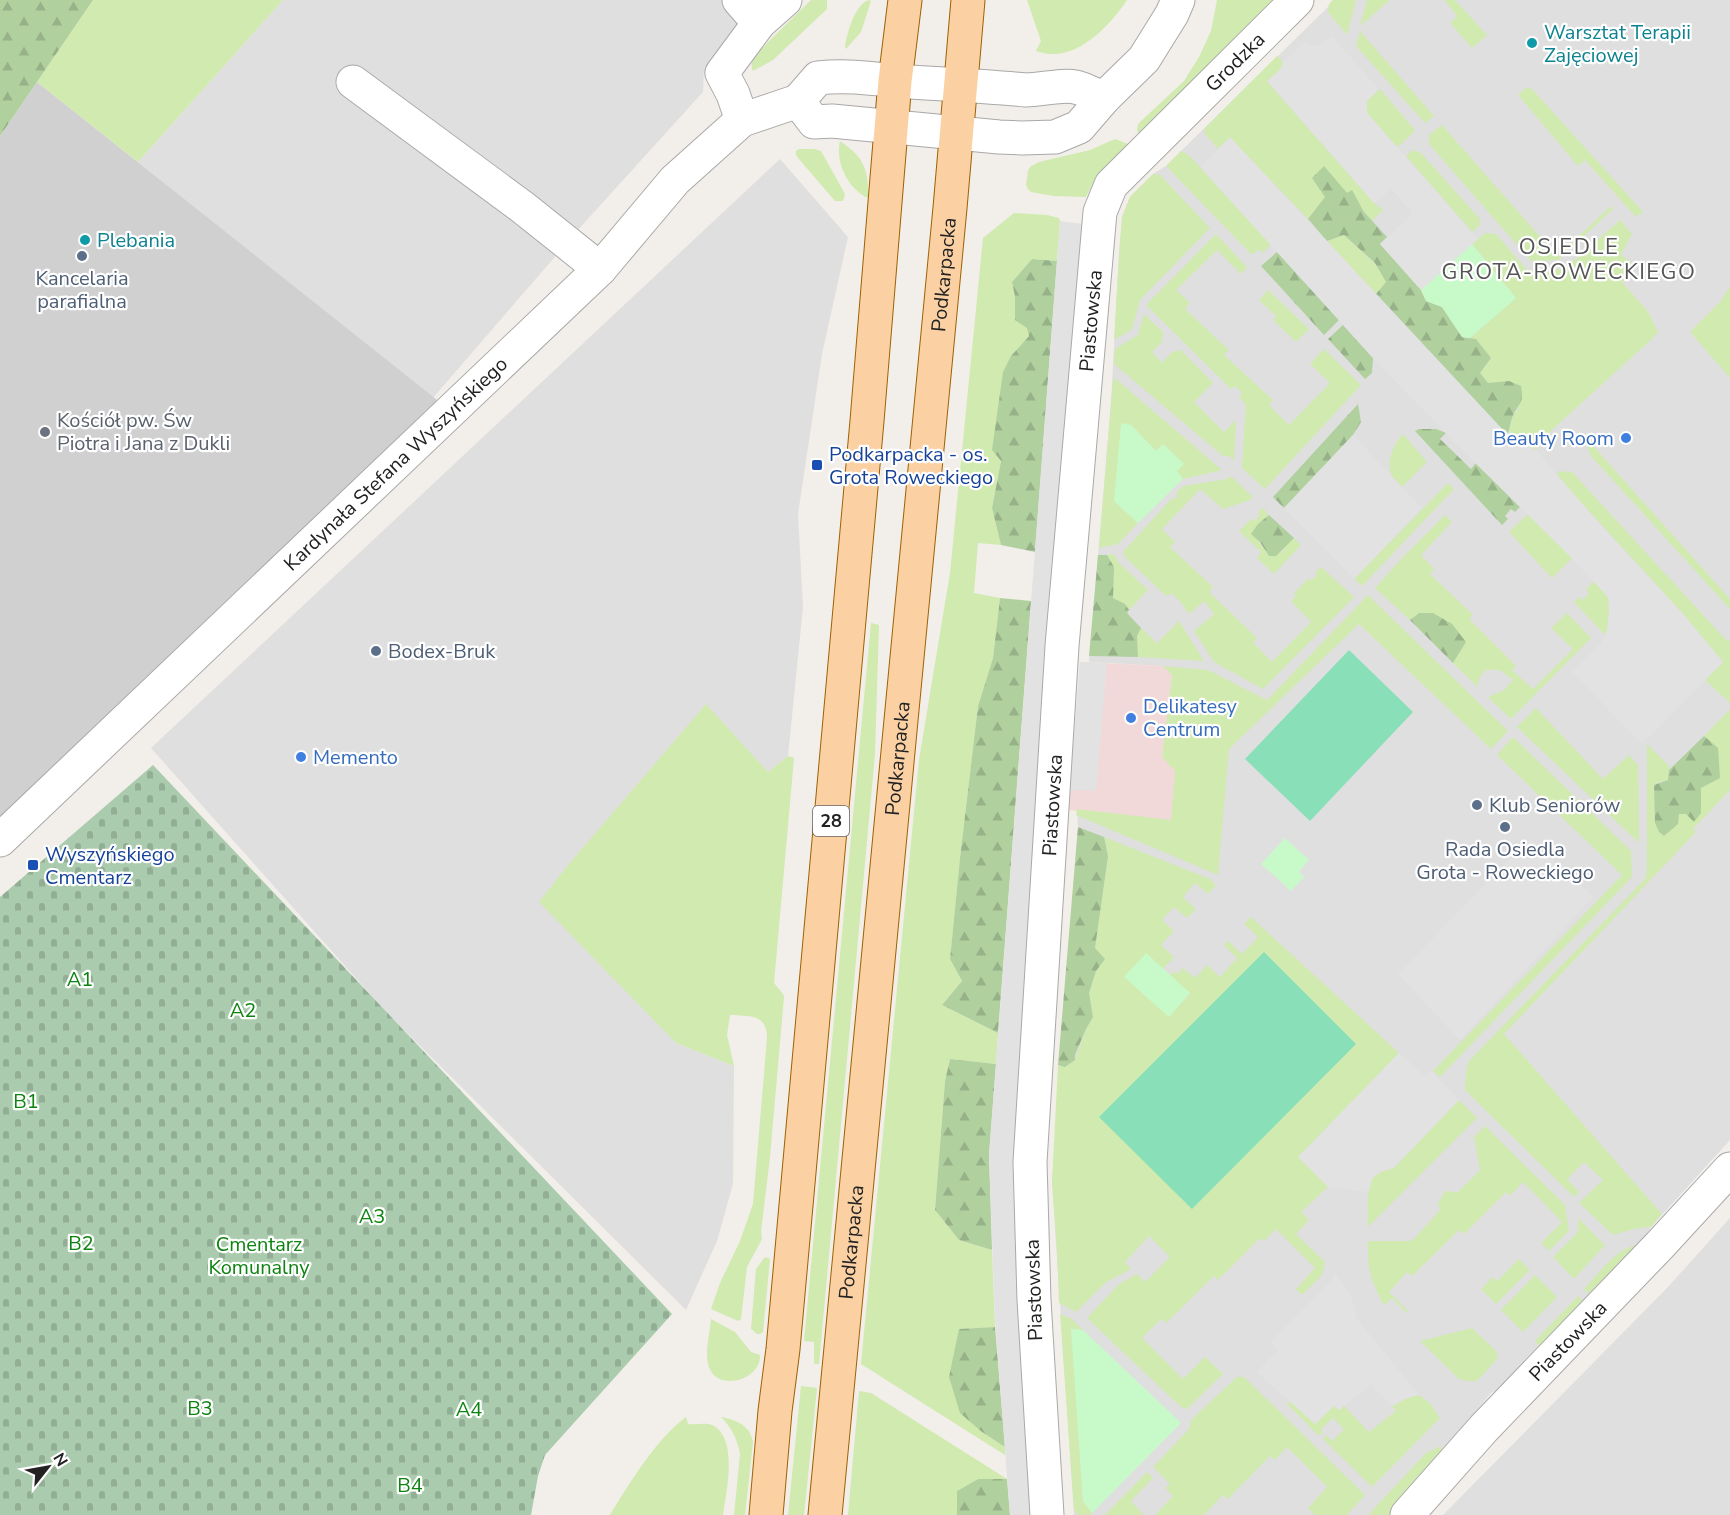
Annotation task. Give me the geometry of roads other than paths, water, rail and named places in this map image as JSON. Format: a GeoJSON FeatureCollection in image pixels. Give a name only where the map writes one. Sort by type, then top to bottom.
{"type":"FeatureCollection","features":[{"type":"Feature","properties":{"kind":"main road","name":"28"},"geometry":{"type":"LineString","coordinates":[[766,1515],[862,479],[895,81],[905,0]]}},
{"type":"Feature","properties":{"kind":"main road","name":"Podkarpacka"},"geometry":{"type":"LineString","coordinates":[[825,1515],[968,0]]}},
{"type":"Feature","properties":{"kind":"street"},"geometry":{"type":"LineString","coordinates":[[742,120],[733,94],[722,73],[749,11],[785,0]]}},
{"type":"Feature","properties":{"kind":"street"},"geometry":{"type":"LineString","coordinates":[[1104,98],[1074,87],[1026,90],[856,76],[818,78],[798,102],[814,122],[832,121],[1022,138],[1055,137],[1080,127],[1104,98],[1144,59],[1178,0]]}},
{"type":"Feature","properties":{"kind":"street","name":"Grodzka"},"geometry":{"type":"LineString","coordinates":[[1173,123],[1297,0]]}},
{"type":"Feature","properties":{"kind":"street"},"geometry":{"type":"LineString","coordinates":[[353,82],[521,206],[600,269]]}},
{"type":"Feature","properties":{"kind":"street","name":"Kardynała Stefana Wyszyńskiego"},"geometry":{"type":"LineString","coordinates":[[0,840],[600,269],[675,180],[742,120],[798,102]]}},
{"type":"Feature","properties":{"kind":"street","name":"Piastowska"},"geometry":{"type":"LineString","coordinates":[[1047,1515],[1034,1300],[1030,1162],[1062,646],[1100,212],[1111,185],[1173,123]]}},
{"type":"Feature","properties":{"kind":"street","name":"Piastowska"},"geometry":{"type":"LineString","coordinates":[[1407,1515],[1484,1428],[1730,1169]]}},
{"type":"Feature","properties":{"kind":"place","name":"Warsztat Terapii Zajęciowej"},"geometry":{"type":"Point","coordinates":[1532,43]}},
{"type":"Feature","properties":{"kind":"place","name":"Plebania"},"geometry":{"type":"Point","coordinates":[85,240]}},
{"type":"Feature","properties":{"kind":"place","name":"Kancelaria parafialna"},"geometry":{"type":"Point","coordinates":[82,256]}},
{"type":"Feature","properties":{"kind":"place","name":"Kościół pw. Św Piotra i Jana z Dukli"},"geometry":{"type":"Point","coordinates":[45,432]}},
{"type":"Feature","properties":{"kind":"place","name":"Beauty Room"},"geometry":{"type":"Point","coordinates":[1626,438]}},
{"type":"Feature","properties":{"kind":"place","name":"Podkarpacka - os. Grota Roweckiego"},"geometry":{"type":"Point","coordinates":[817,465]}},
{"type":"Feature","properties":{"kind":"place","name":"Bodex-Bruk"},"geometry":{"type":"Point","coordinates":[376,651]}},
{"type":"Feature","properties":{"kind":"place","name":"Delikatesy Centrum"},"geometry":{"type":"Point","coordinates":[1131,718]}},
{"type":"Feature","properties":{"kind":"place","name":"Memento"},"geometry":{"type":"Point","coordinates":[301,757]}},
{"type":"Feature","properties":{"kind":"place","name":"Klub Seniorów"},"geometry":{"type":"Point","coordinates":[1477,805]}},
{"type":"Feature","properties":{"kind":"place","name":"Rada Osiedla Grota - Roweckiego"},"geometry":{"type":"Point","coordinates":[1505,827]}},
{"type":"Feature","properties":{"kind":"place","name":"Wyszyńskiego Cmentarz"},"geometry":{"type":"Point","coordinates":[33,865]}},
{"type":"Feature","properties":{"kind":"district","name":"OSIEDLE GROTA-ROWECKIEGO"},"geometry":{"type":"Point","coordinates":[1569,260]}},
{"type":"Feature","properties":{"kind":"park label","name":"A1"},"geometry":{"type":"Point","coordinates":[80,979]}},
{"type":"Feature","properties":{"kind":"park label","name":"A2"},"geometry":{"type":"Point","coordinates":[243,1010]}},
{"type":"Feature","properties":{"kind":"park label","name":"B1"},"geometry":{"type":"Point","coordinates":[26,1101]}},
{"type":"Feature","properties":{"kind":"park label","name":"A3"},"geometry":{"type":"Point","coordinates":[372,1216]}},
{"type":"Feature","properties":{"kind":"park label","name":"B2"},"geometry":{"type":"Point","coordinates":[81,1243]}},
{"type":"Feature","properties":{"kind":"park label","name":"Cmentarz Komunalny"},"geometry":{"type":"Point","coordinates":[259,1256]}},
{"type":"Feature","properties":{"kind":"park label","name":"B3"},"geometry":{"type":"Point","coordinates":[200,1408]}},
{"type":"Feature","properties":{"kind":"park label","name":"A4"},"geometry":{"type":"Point","coordinates":[469,1409]}},
{"type":"Feature","properties":{"kind":"park label","name":"B4"},"geometry":{"type":"Point","coordinates":[410,1485]}}]}
